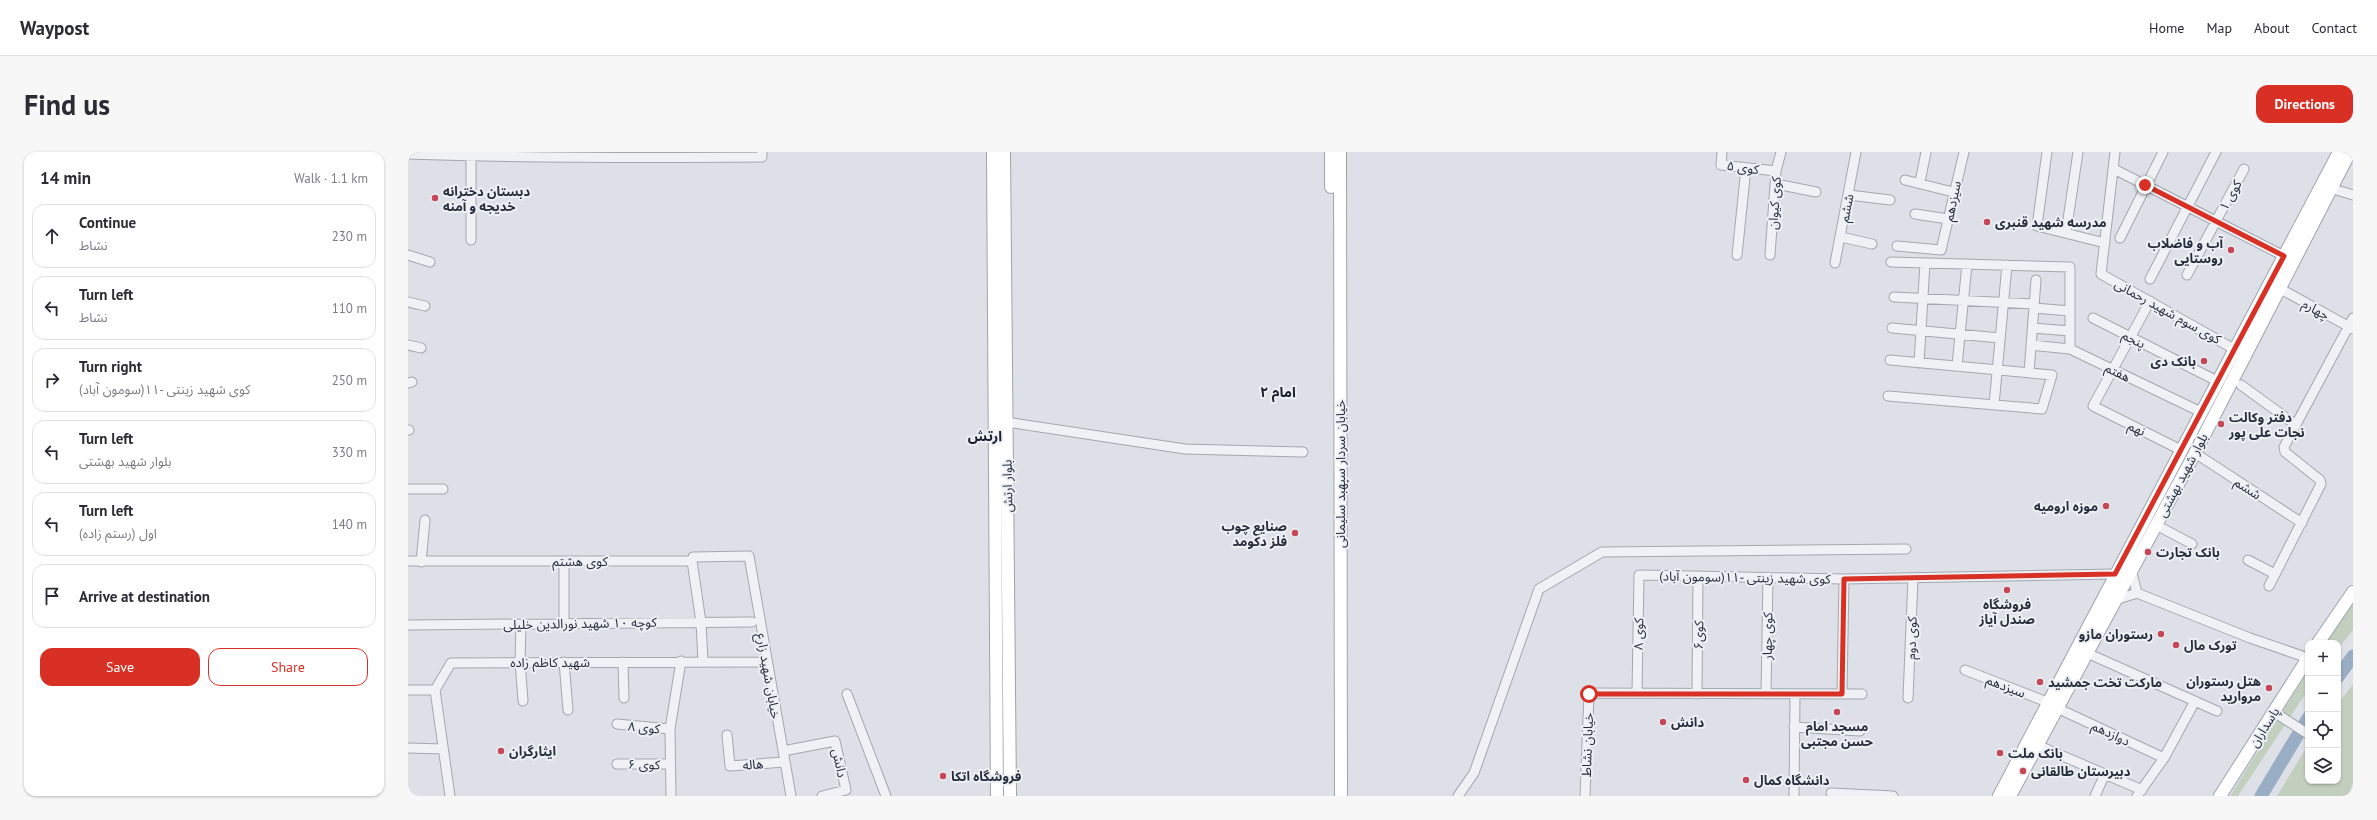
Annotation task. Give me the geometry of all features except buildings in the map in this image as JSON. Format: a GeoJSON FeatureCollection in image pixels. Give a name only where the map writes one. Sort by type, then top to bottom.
{"type":"FeatureCollection","features":[{"type":"Feature","properties":{"kind":"main road","name":"بلوار ارتش"},"geometry":{"type":"LineString","coordinates":[[993,152],[997,796]]}},
{"type":"Feature","properties":{"kind":"main road","name":"بلوار ارتش"},"geometry":{"type":"LineString","coordinates":[[1004,152],[1010,796]]}},
{"type":"Feature","properties":{"kind":"main road","name":"خیابان سردار سپهبد سلیمانی"},"geometry":{"type":"LineString","coordinates":[[1331,152],[1334,796]]}},
{"type":"Feature","properties":{"kind":"main road","name":"خیابان سردار سپهبد سلیمانی"},"geometry":{"type":"LineString","coordinates":[[1340,152],[1340,796]]}},
{"type":"Feature","properties":{"kind":"main road","name":"بلوار شهید بهشتی"},"geometry":{"type":"LineString","coordinates":[[2010,789],[2115,574],[2339,152]]}},
{"type":"Feature","properties":{"kind":"main road","name":"بلوار شهید بهشتی"},"geometry":{"type":"LineString","coordinates":[[1999,796],[2010,789],[2037,745],[2052,705],[2087,653],[2156,525],[2279,288],[2333,189],[2350,152]]}},
{"type":"Feature","properties":{"kind":"main road"},"geometry":{"type":"LineString","coordinates":[[994,422],[1006,422]]}},
{"type":"Feature","properties":{"kind":"main road"},"geometry":{"type":"LineString","coordinates":[[2320,640],[2353,592]]}},
{"type":"Feature","properties":{"kind":"main road","name":"پاسداران"},"geometry":{"type":"LineString","coordinates":[[2220,796],[2305,663]]}},
{"type":"Feature","properties":{"kind":"street","name":"کوی ۵"},"geometry":{"type":"LineString","coordinates":[[1722,152],[1721,165],[1776,171]]}},
{"type":"Feature","properties":{"kind":"street","name":"کوی کیوان"},"geometry":{"type":"LineString","coordinates":[[1770,255],[1776,171],[1781,152]]}},
{"type":"Feature","properties":{"kind":"street","name":"ششم"},"geometry":{"type":"LineString","coordinates":[[1835,263],[1856,152]]}},
{"type":"Feature","properties":{"kind":"street"},"geometry":{"type":"LineString","coordinates":[[1920,182],[1926,152]]}},
{"type":"Feature","properties":{"kind":"street","name":"سیزدهم"},"geometry":{"type":"LineString","coordinates":[[1897,246],[1941,250],[1953,192],[1964,152]]}},
{"type":"Feature","properties":{"kind":"street"},"geometry":{"type":"LineString","coordinates":[[2047,152],[2036,226],[2105,243],[2115,152]]}},
{"type":"Feature","properties":{"kind":"street"},"geometry":{"type":"LineString","coordinates":[[2066,233],[2078,152]]}},
{"type":"Feature","properties":{"kind":"street"},"geometry":{"type":"LineString","coordinates":[[2120,238],[2145,185],[2163,152]]}},
{"type":"Feature","properties":{"kind":"street"},"geometry":{"type":"LineString","coordinates":[[2150,279],[2216,152]]}},
{"type":"Feature","properties":{"kind":"street"},"geometry":{"type":"LineString","coordinates":[[408,154],[548,158],[762,154]]}},
{"type":"Feature","properties":{"kind":"street"},"geometry":{"type":"LineString","coordinates":[[471,156],[471,240]]}},
{"type":"Feature","properties":{"kind":"street"},"geometry":{"type":"LineString","coordinates":[[1737,255],[1746,168]]}},
{"type":"Feature","properties":{"kind":"street"},"geometry":{"type":"LineString","coordinates":[[2114,169],[2284,256]]}},
{"type":"Feature","properties":{"kind":"street","name":"کوی ۱"},"geometry":{"type":"LineString","coordinates":[[2187,275],[2244,169]]}},
{"type":"Feature","properties":{"kind":"street"},"geometry":{"type":"LineString","coordinates":[[1905,180],[1920,182],[1953,192]]}},
{"type":"Feature","properties":{"kind":"street"},"geometry":{"type":"LineString","coordinates":[[1776,184],[1816,192]]}},
{"type":"Feature","properties":{"kind":"street"},"geometry":{"type":"LineString","coordinates":[[2333,189],[2353,195]]}},
{"type":"Feature","properties":{"kind":"street"},"geometry":{"type":"LineString","coordinates":[[1849,195],[1890,200]]}},
{"type":"Feature","properties":{"kind":"street"},"geometry":{"type":"LineString","coordinates":[[1915,214],[1948,219]]}},
{"type":"Feature","properties":{"kind":"street"},"geometry":{"type":"LineString","coordinates":[[1841,237],[1872,244]]}},
{"type":"Feature","properties":{"kind":"street","name":"کوی سوم شهید رحمانی"},"geometry":{"type":"LineString","coordinates":[[2105,243],[2101,274],[2234,349]]}},
{"type":"Feature","properties":{"kind":"street"},"geometry":{"type":"LineString","coordinates":[[408,255],[430,262]]}},
{"type":"Feature","properties":{"kind":"street"},"geometry":{"type":"LineString","coordinates":[[1891,262],[2070,267],[2070,349]]}},
{"type":"Feature","properties":{"kind":"street"},"geometry":{"type":"LineString","coordinates":[[1920,363],[1925,263]]}},
{"type":"Feature","properties":{"kind":"street"},"geometry":{"type":"LineString","coordinates":[[1957,366],[1967,264]]}},
{"type":"Feature","properties":{"kind":"street"},"geometry":{"type":"LineString","coordinates":[[1994,405],[2007,265]]}},
{"type":"Feature","properties":{"kind":"street"},"geometry":{"type":"LineString","coordinates":[[2030,373],[2036,280]]}},
{"type":"Feature","properties":{"kind":"street","name":"چهارم"},"geometry":{"type":"LineString","coordinates":[[2279,288],[2352,325]]}},
{"type":"Feature","properties":{"kind":"street"},"geometry":{"type":"LineString","coordinates":[[1894,297],[2003,302],[2070,311]]}},
{"type":"Feature","properties":{"kind":"street"},"geometry":{"type":"LineString","coordinates":[[2112,370],[2150,301]]}},
{"type":"Feature","properties":{"kind":"street"},"geometry":{"type":"LineString","coordinates":[[408,302],[425,306]]}},
{"type":"Feature","properties":{"kind":"street","name":"پنجم"},"geometry":{"type":"LineString","coordinates":[[2093,318],[2217,381]]}},
{"type":"Feature","properties":{"kind":"street"},"geometry":{"type":"LineString","coordinates":[[2269,586],[2322,484],[2320,480],[2283,449],[2352,325]]}},
{"type":"Feature","properties":{"kind":"street"},"geometry":{"type":"LineString","coordinates":[[1892,328],[2000,338]]}},
{"type":"Feature","properties":{"kind":"street"},"geometry":{"type":"LineString","coordinates":[[2033,328],[2070,331]]}},
{"type":"Feature","properties":{"kind":"street","name":"هفتم"},"geometry":{"type":"LineString","coordinates":[[2032,345],[2070,349],[2200,412]]}},
{"type":"Feature","properties":{"kind":"street"},"geometry":{"type":"LineString","coordinates":[[408,346],[420,348]]}},
{"type":"Feature","properties":{"kind":"street"},"geometry":{"type":"LineString","coordinates":[[1888,396],[2042,409],[2052,375],[1890,360]]}},
{"type":"Feature","properties":{"kind":"street","name":"نهم"},"geometry":{"type":"LineString","coordinates":[[2112,370],[2093,406],[2181,450]]}},
{"type":"Feature","properties":{"kind":"street"},"geometry":{"type":"LineString","coordinates":[[2241,386],[2296,425]]}},
{"type":"Feature","properties":{"kind":"street"},"geometry":{"type":"LineString","coordinates":[[1006,422],[1185,449],[1303,452]]}},
{"type":"Feature","properties":{"kind":"street","name":"ششم"},"geometry":{"type":"LineString","coordinates":[[2195,452],[2302,523]]}},
{"type":"Feature","properties":{"kind":"street"},"geometry":{"type":"LineString","coordinates":[[408,488],[443,489]]}},
{"type":"Feature","properties":{"kind":"street"},"geometry":{"type":"LineString","coordinates":[[421,562],[425,520]]}},
{"type":"Feature","properties":{"kind":"street"},"geometry":{"type":"LineString","coordinates":[[2156,525],[2192,544]]}},
{"type":"Feature","properties":{"kind":"street"},"geometry":{"type":"LineString","coordinates":[[1458,796],[1474,773],[1539,589],[1602,552],[1906,549]]}},
{"type":"Feature","properties":{"kind":"street","name":"کوی هشتم"},"geometry":{"type":"LineString","coordinates":[[408,561],[564,562],[692,560],[693,557],[750,556]]}},
{"type":"Feature","properties":{"kind":"street","name":"خیابان شهید زارع"},"geometry":{"type":"LineString","coordinates":[[750,556],[766,662],[791,796]]}},
{"type":"Feature","properties":{"kind":"street"},"geometry":{"type":"LineString","coordinates":[[692,560],[700,622],[703,661]]}},
{"type":"Feature","properties":{"kind":"street"},"geometry":{"type":"LineString","coordinates":[[2248,560],[2275,574]]}},
{"type":"Feature","properties":{"kind":"street"},"geometry":{"type":"LineString","coordinates":[[564,562],[564,623]]}},
{"type":"Feature","properties":{"kind":"street"},"geometry":{"type":"LineString","coordinates":[[2131,569],[2137,593]]}},
{"type":"Feature","properties":{"kind":"street","name":"کوی شهید زینتی -۱۱(سومون آباد)"},"geometry":{"type":"LineString","coordinates":[[1639,575],[1844,579],[2115,574]]}},
{"type":"Feature","properties":{"kind":"street","name":"کوی ۸"},"geometry":{"type":"LineString","coordinates":[[1637,694],[1639,575]]}},
{"type":"Feature","properties":{"kind":"street","name":"کوی۶"},"geometry":{"type":"LineString","coordinates":[[1697,694],[1698,576]]}},
{"type":"Feature","properties":{"kind":"street","name":"کوی چهار"},"geometry":{"type":"LineString","coordinates":[[1766,694],[1768,577]]}},
{"type":"Feature","properties":{"kind":"street","name":"کوی دوم"},"geometry":{"type":"LineString","coordinates":[[1908,698],[1913,578]]}},
{"type":"Feature","properties":{"kind":"street"},"geometry":{"type":"LineString","coordinates":[[1842,694],[1844,579]]}},
{"type":"Feature","properties":{"kind":"street"},"geometry":{"type":"LineString","coordinates":[[2115,600],[2137,593],[2250,638],[2305,657]]}},
{"type":"Feature","properties":{"kind":"street","name":"کوچه ۱۰ شهید نورالدین خلیلی"},"geometry":{"type":"LineString","coordinates":[[408,625],[752,622]]}},
{"type":"Feature","properties":{"kind":"street"},"geometry":{"type":"LineString","coordinates":[[521,625],[520,661],[522,701]]}},
{"type":"Feature","properties":{"kind":"street"},"geometry":{"type":"LineString","coordinates":[[2087,653],[2216,711]]}},
{"type":"Feature","properties":{"kind":"street"},"geometry":{"type":"LineString","coordinates":[[671,796],[670,729],[681,661]]}},
{"type":"Feature","properties":{"kind":"street","name":"شهید کاظم زاده"},"geometry":{"type":"LineString","coordinates":[[435,690],[451,662],[766,662]]}},
{"type":"Feature","properties":{"kind":"street"},"geometry":{"type":"LineString","coordinates":[[564,662],[568,710]]}},
{"type":"Feature","properties":{"kind":"street"},"geometry":{"type":"LineString","coordinates":[[623,662],[624,698]]}},
{"type":"Feature","properties":{"kind":"street","name":"سیزدهم"},"geometry":{"type":"LineString","coordinates":[[1965,670],[2052,705]]}},
{"type":"Feature","properties":{"kind":"street"},"geometry":{"type":"LineString","coordinates":[[408,690],[435,690],[450,796]]}},
{"type":"Feature","properties":{"kind":"street"},"geometry":{"type":"LineString","coordinates":[[847,694],[886,796]]}},
{"type":"Feature","properties":{"kind":"street","name":"خیابان نشاط"},"geometry":{"type":"LineString","coordinates":[[1585,796],[1589,694],[1637,694]]}},
{"type":"Feature","properties":{"kind":"street"},"geometry":{"type":"LineString","coordinates":[[1637,694],[1862,694]]}},
{"type":"Feature","properties":{"kind":"street"},"geometry":{"type":"LineString","coordinates":[[1794,796],[1795,694]]}},
{"type":"Feature","properties":{"kind":"street"},"geometry":{"type":"LineString","coordinates":[[2037,745],[2105,774],[2139,793],[2164,758],[2195,702]]}},
{"type":"Feature","properties":{"kind":"street","name":"دوازدهم"},"geometry":{"type":"LineString","coordinates":[[2052,705],[2164,758]]}},
{"type":"Feature","properties":{"kind":"street"},"geometry":{"type":"LineString","coordinates":[[2280,716],[2305,732]]}},
{"type":"Feature","properties":{"kind":"street","name":"کوی ۸"},"geometry":{"type":"LineString","coordinates":[[617,724],[670,729]]}},
{"type":"Feature","properties":{"kind":"street"},"geometry":{"type":"LineString","coordinates":[[1794,727],[1860,731]]}},
{"type":"Feature","properties":{"kind":"street","name":"هاله"},"geometry":{"type":"LineString","coordinates":[[727,735],[730,766],[784,762]]}},
{"type":"Feature","properties":{"kind":"street","name":"دانش"},"geometry":{"type":"LineString","coordinates":[[783,751],[835,741],[846,790],[822,796]]}},
{"type":"Feature","properties":{"kind":"street"},"geometry":{"type":"LineString","coordinates":[[408,748],[443,748]]}},
{"type":"Feature","properties":{"kind":"street","name":"کوی ۶"},"geometry":{"type":"LineString","coordinates":[[617,764],[670,764]]}},
{"type":"Feature","properties":{"kind":"street"},"geometry":{"type":"LineString","coordinates":[[2095,796],[2105,774]]}},
{"type":"Feature","properties":{"kind":"street"},"geometry":{"type":"LineString","coordinates":[[1831,793],[1893,796]]}},
{"type":"Feature","properties":{"kind":"green space"},"geometry":{"type":"Polygon","coordinates":[[[2353,604],[2353,630],[2341,645],[2341,640],[2326,640],[2353,604]]]}},
{"type":"Feature","properties":{"kind":"green space"},"geometry":{"type":"Polygon","coordinates":[[[2305,676],[2305,695],[2238,796],[2230,796],[2305,676]]]}},
{"type":"Feature","properties":{"kind":"green space"},"geometry":{"type":"Polygon","coordinates":[[[2353,684],[2353,783],[2348,796],[2277,796],[2305,750],[2305,784],[2341,784],[2341,700],[2353,684]]]}},
{"type":"Feature","properties":{"kind":"waterway"},"geometry":{"type":"LineString","coordinates":[[2339,676],[2353,656]]}},
{"type":"Feature","properties":{"kind":"waterway"},"geometry":{"type":"LineString","coordinates":[[2261,796],[2305,723]]}},
{"type":"Feature","properties":{"kind":"place","name":"دبستان دخترانه خدیجه و آمنه"},"geometry":{"type":"Point","coordinates":[435,198]}},
{"type":"Feature","properties":{"kind":"place","name":"مدرسه شهید قنبری"},"geometry":{"type":"Point","coordinates":[1987,222]}},
{"type":"Feature","properties":{"kind":"place","name":"آب و فاضلاب روستایی"},"geometry":{"type":"Point","coordinates":[2231,250]}},
{"type":"Feature","properties":{"kind":"place","name":"بانک دی"},"geometry":{"type":"Point","coordinates":[2204,361]}},
{"type":"Feature","properties":{"kind":"place","name":"دفتر وکالت نجات علی پور"},"geometry":{"type":"Point","coordinates":[2221,424]}},
{"type":"Feature","properties":{"kind":"place","name":"موزه ارومیه"},"geometry":{"type":"Point","coordinates":[2106,506]}},
{"type":"Feature","properties":{"kind":"place","name":"صنایع چوب فلز دکومد"},"geometry":{"type":"Point","coordinates":[1295,533]}},
{"type":"Feature","properties":{"kind":"place","name":"بانک تجارت"},"geometry":{"type":"Point","coordinates":[2148,552]}},
{"type":"Feature","properties":{"kind":"place","name":"فروشگاه صندل آیاز"},"geometry":{"type":"Point","coordinates":[2007,590]}},
{"type":"Feature","properties":{"kind":"place","name":"رستوران مازو"},"geometry":{"type":"Point","coordinates":[2161,634]}},
{"type":"Feature","properties":{"kind":"place","name":"تورک مال"},"geometry":{"type":"Point","coordinates":[2176,645]}},
{"type":"Feature","properties":{"kind":"place","name":"مارکت تخت جمشید"},"geometry":{"type":"Point","coordinates":[2040,682]}},
{"type":"Feature","properties":{"kind":"place","name":"هتل رستوران مروارید"},"geometry":{"type":"Point","coordinates":[2269,688]}},
{"type":"Feature","properties":{"kind":"place","name":"مسجد امام حسن مجتبی"},"geometry":{"type":"Point","coordinates":[1837,712]}},
{"type":"Feature","properties":{"kind":"place","name":"دانش"},"geometry":{"type":"Point","coordinates":[1663,722]}},
{"type":"Feature","properties":{"kind":"place","name":"ایثارگران"},"geometry":{"type":"Point","coordinates":[501,751]}},
{"type":"Feature","properties":{"kind":"place","name":"بانک ملت"},"geometry":{"type":"Point","coordinates":[2000,753]}},
{"type":"Feature","properties":{"kind":"place","name":"دبیرستان طالقانی"},"geometry":{"type":"Point","coordinates":[2023,771]}},
{"type":"Feature","properties":{"kind":"place","name":"فروشگاه اتکا"},"geometry":{"type":"Point","coordinates":[943,776]}},
{"type":"Feature","properties":{"kind":"place","name":"دانشگاه کمال"},"geometry":{"type":"Point","coordinates":[1746,780]}},
{"type":"Feature","properties":{"kind":"district","name":"امام ۲"},"geometry":{"type":"Point","coordinates":[1278,392]}},
{"type":"Feature","properties":{"kind":"district","name":"ارتش"},"geometry":{"type":"Point","coordinates":[985,436]}},
{"type":"Feature","properties":{"kind":"route"},"geometry":{"type":"LineString","coordinates":[[1589,694],[1842,694],[1844,579],[2115,574],[2284,256],[2145,185]]}}]}
